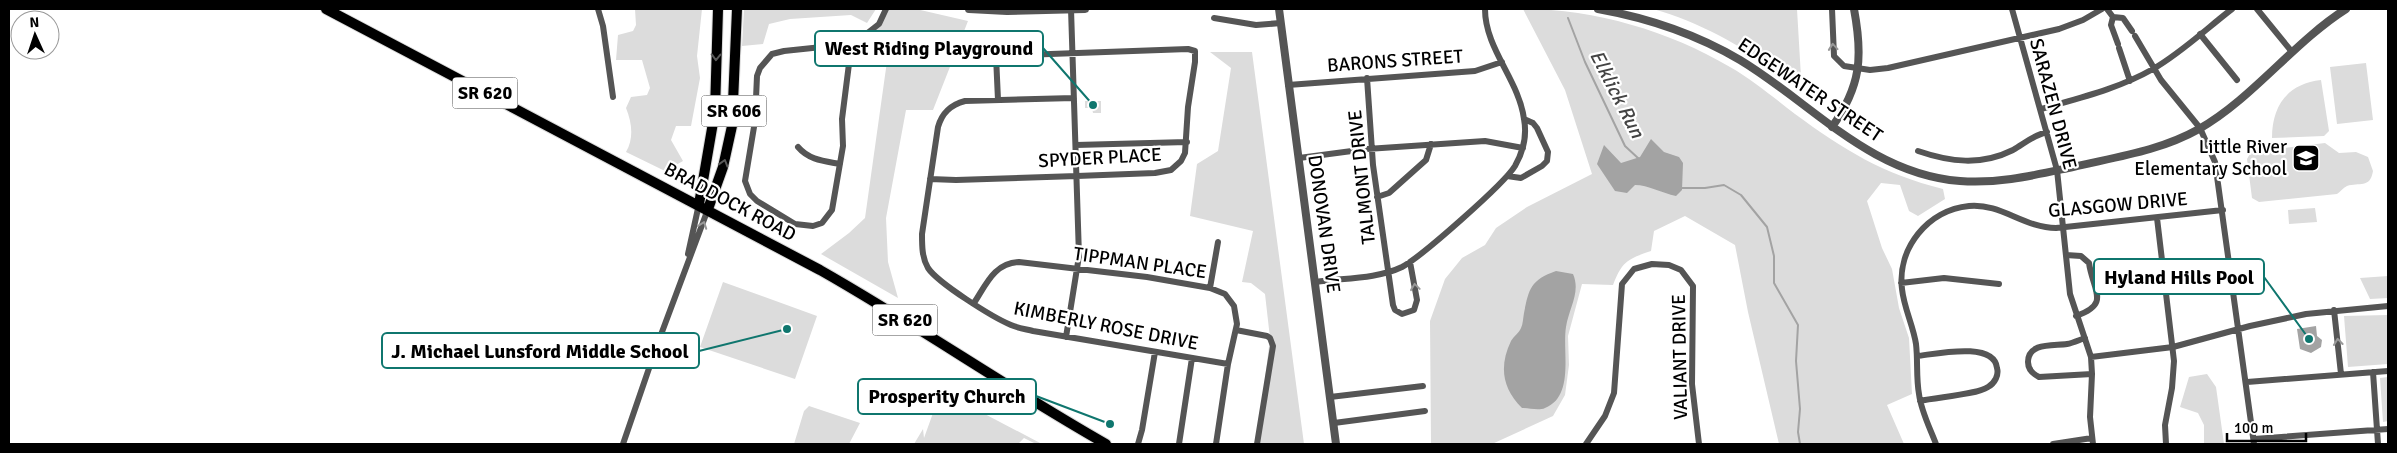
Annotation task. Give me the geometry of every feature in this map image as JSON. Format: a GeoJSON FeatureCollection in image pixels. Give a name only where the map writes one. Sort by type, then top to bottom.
{"type":"FeatureCollection","features":[{"type":"Feature","properties":{"kind":"main road","name":"BRADDOCK ROAD"},"geometry":{"type":"LineString","coordinates":[[326,9],[699,204],[885,307],[974,365],[1106,444]]}},
{"type":"Feature","properties":{"kind":"main road","name":"SR 606"},"geometry":{"type":"LineString","coordinates":[[699,204],[716,111],[718,9]]}},
{"type":"Feature","properties":{"kind":"main road","name":"SR 606"},"geometry":{"type":"LineString","coordinates":[[708,209],[724,167],[732,126],[737,9]]}},
{"type":"Feature","properties":{"kind":"street"},"geometry":{"type":"LineString","coordinates":[[598,9],[603,26],[613,97]]}},
{"type":"Feature","properties":{"kind":"street"},"geometry":{"type":"LineString","coordinates":[[852,49],[841,45],[784,50],[772,54],[765,60],[757,76],[755,121],[746,182],[750,194],[756,201],[795,224],[813,226],[822,223],[832,210],[843,146],[842,119],[852,49],[856,42],[879,24],[886,9]]}},
{"type":"Feature","properties":{"kind":"street"},"geometry":{"type":"LineString","coordinates":[[969,9],[1007,12],[1085,9]]}},
{"type":"Feature","properties":{"kind":"street"},"geometry":{"type":"LineString","coordinates":[[1066,336],[1079,256],[1071,9]]}},
{"type":"Feature","properties":{"kind":"street","name":"DONOVAN DRIVE"},"geometry":{"type":"LineString","coordinates":[[1279,9],[1336,444]]}},
{"type":"Feature","properties":{"kind":"street"},"geometry":{"type":"LineString","coordinates":[[1316,282],[1388,272],[1410,262],[1508,176],[1522,148],[1524,119],[1520,101],[1488,29],[1485,9]]}},
{"type":"Feature","properties":{"kind":"street","name":"EDGEWATER STREET"},"geometry":{"type":"LineString","coordinates":[[1598,9],[1650,20],[1703,41],[1741,60],[1856,144],[1890,163],[1926,175],[1958,181],[1986,182],[2023,178],[2154,148],[2200,128],[2223,112],[2325,23],[2346,9]]}},
{"type":"Feature","properties":{"kind":"street"},"geometry":{"type":"LineString","coordinates":[[1832,9],[1834,56],[1844,66],[1858,68],[1888,68],[2020,38],[2071,25],[2102,9]]}},
{"type":"Feature","properties":{"kind":"street"},"geometry":{"type":"LineString","coordinates":[[1832,127],[1850,98],[1858,68],[1860,45],[1854,9]]}},
{"type":"Feature","properties":{"kind":"street","name":"SARAZEN DRIVE"},"geometry":{"type":"LineString","coordinates":[[2012,9],[2057,170],[2070,294],[2091,358],[2090,412],[2092,441]]}},
{"type":"Feature","properties":{"kind":"street"},"geometry":{"type":"LineString","coordinates":[[2107,9],[2113,17],[2122,18],[2154,69],[2200,128],[2215,162],[2240,328],[2254,442],[2388,429]]}},
{"type":"Feature","properties":{"kind":"street"},"geometry":{"type":"LineString","coordinates":[[2041,109],[2130,81],[2154,69],[2232,9]]}},
{"type":"Feature","properties":{"kind":"street"},"geometry":{"type":"LineString","coordinates":[[2257,9],[2292,52]]}},
{"type":"Feature","properties":{"kind":"street"},"geometry":{"type":"LineString","coordinates":[[2113,17],[2111,26],[2130,81]]}},
{"type":"Feature","properties":{"kind":"street"},"geometry":{"type":"LineString","coordinates":[[1214,18],[1256,25],[1280,23]]}},
{"type":"Feature","properties":{"kind":"street"},"geometry":{"type":"LineString","coordinates":[[2200,34],[2237,80]]}},
{"type":"Feature","properties":{"kind":"street","name":"SPYDER PLACE"},"geometry":{"type":"LineString","coordinates":[[930,179],[956,180],[1077,176],[1155,173],[1171,170],[1183,158],[1195,51],[1188,49],[1072,54]]}},
{"type":"Feature","properties":{"kind":"street"},"geometry":{"type":"LineString","coordinates":[[998,100],[996,56],[1072,54]]}},
{"type":"Feature","properties":{"kind":"street","name":"BARONS STREET"},"geometry":{"type":"LineString","coordinates":[[1288,85],[1475,71],[1502,62]]}},
{"type":"Feature","properties":{"kind":"street","name":"TALMONT DRIVE"},"geometry":{"type":"LineString","coordinates":[[1367,78],[1372,148],[1388,272],[1394,308],[1402,314],[1410,313],[1417,302],[1410,262]]}},
{"type":"Feature","properties":{"kind":"street","name":"KIMBERLY ROSE DRIVE"},"geometry":{"type":"LineString","coordinates":[[1074,98],[964,102],[950,107],[944,113],[938,127],[922,234],[924,257],[933,275],[1010,325],[1228,364]]}},
{"type":"Feature","properties":{"kind":"street"},"geometry":{"type":"LineString","coordinates":[[1508,176],[1521,178],[1547,161],[1548,152],[1537,128],[1533,123],[1524,119]]}},
{"type":"Feature","properties":{"kind":"street"},"geometry":{"type":"LineString","coordinates":[[1918,151],[1958,161],[1987,159],[2012,150],[2034,136],[2047,132]]}},
{"type":"Feature","properties":{"kind":"street"},"geometry":{"type":"LineString","coordinates":[[1299,158],[1372,148],[1485,141],[1522,148]]}},
{"type":"Feature","properties":{"kind":"street"},"geometry":{"type":"LineString","coordinates":[[1076,145],[1186,142]]}},
{"type":"Feature","properties":{"kind":"street"},"geometry":{"type":"LineString","coordinates":[[1378,197],[1389,193],[1426,160],[1431,144]]}},
{"type":"Feature","properties":{"kind":"street"},"geometry":{"type":"LineString","coordinates":[[798,147],[805,155],[840,164]]}},
{"type":"Feature","properties":{"kind":"street"},"geometry":{"type":"LineString","coordinates":[[684,274],[699,204]]}},
{"type":"Feature","properties":{"kind":"street","name":"GLASGOW DRIVE"},"geometry":{"type":"LineString","coordinates":[[1936,444],[1920,401],[1914,332],[1901,283],[1904,260],[1914,239],[1930,222],[1952,210],[1969,206],[1988,207],[2004,211],[2035,226],[2063,228],[2223,210]]}},
{"type":"Feature","properties":{"kind":"street"},"geometry":{"type":"LineString","coordinates":[[624,444],[656,348],[708,209]]}},
{"type":"Feature","properties":{"kind":"street"},"geometry":{"type":"LineString","coordinates":[[2156,218],[2174,375],[2166,425],[2166,444]]}},
{"type":"Feature","properties":{"kind":"street"},"geometry":{"type":"LineString","coordinates":[[1210,288],[1218,242]]}},
{"type":"Feature","properties":{"kind":"street"},"geometry":{"type":"LineString","coordinates":[[2066,255],[2081,256],[2089,263],[2091,278],[2098,296],[2096,305],[2092,310],[2076,316]]}},
{"type":"Feature","properties":{"kind":"street","name":"TIPPMAN PLACE"},"geometry":{"type":"LineString","coordinates":[[974,303],[995,271],[1011,262],[1078,268],[1210,288],[1225,294],[1230,300],[1236,316],[1236,330],[1228,364],[1216,444]]}},
{"type":"Feature","properties":{"kind":"street","name":"VALIANT DRIVE"},"geometry":{"type":"LineString","coordinates":[[1586,444],[1605,416],[1614,392],[1622,284],[1634,269],[1652,264],[1668,265],[1681,270],[1693,286],[1692,384],[1699,444]]}},
{"type":"Feature","properties":{"kind":"street"},"geometry":{"type":"LineString","coordinates":[[1901,283],[1944,278],[1999,284]]}},
{"type":"Feature","properties":{"kind":"street"},"geometry":{"type":"LineString","coordinates":[[2091,358],[2172,347],[2284,318],[2334,310],[2388,306]]}},
{"type":"Feature","properties":{"kind":"street"},"geometry":{"type":"LineString","coordinates":[[2334,310],[2341,374]]}},
{"type":"Feature","properties":{"kind":"street"},"geometry":{"type":"LineString","coordinates":[[1236,330],[1267,336],[1270,338],[1273,346],[1257,444]]}},
{"type":"Feature","properties":{"kind":"street"},"geometry":{"type":"LineString","coordinates":[[2086,338],[2067,344],[2037,348],[2030,354],[2028,363],[2031,371],[2039,377],[2092,374]]}},
{"type":"Feature","properties":{"kind":"street"},"geometry":{"type":"LineString","coordinates":[[1917,356],[1982,351],[1993,357],[1998,369],[1995,381],[1986,388],[1920,401]]}},
{"type":"Feature","properties":{"kind":"street"},"geometry":{"type":"LineString","coordinates":[[1138,444],[1155,352]]}},
{"type":"Feature","properties":{"kind":"street"},"geometry":{"type":"LineString","coordinates":[[1178,444],[1192,358]]}},
{"type":"Feature","properties":{"kind":"street"},"geometry":{"type":"LineString","coordinates":[[2247,382],[2388,371]]}},
{"type":"Feature","properties":{"kind":"street"},"geometry":{"type":"LineString","coordinates":[[2373,372],[2378,444]]}},
{"type":"Feature","properties":{"kind":"street"},"geometry":{"type":"LineString","coordinates":[[1330,397],[1423,386]]}},
{"type":"Feature","properties":{"kind":"street"},"geometry":{"type":"LineString","coordinates":[[1334,423],[1425,412]]}},
{"type":"Feature","properties":{"kind":"street"},"geometry":{"type":"LineString","coordinates":[[2054,444],[2092,441]]}},
{"type":"Feature","properties":{"kind":"shaded area"},"geometry":{"type":"Polygon","coordinates":[[[635,9],[702,9],[697,56],[700,78],[691,126],[676,126],[671,140],[683,161],[665,171],[626,152],[629,147],[631,130],[626,108],[631,97],[647,95],[650,88],[642,60],[616,60],[618,35],[633,31],[636,25],[635,9]]]}},
{"type":"Feature","properties":{"kind":"shaded area"},"geometry":{"type":"Polygon","coordinates":[[[744,9],[876,9],[867,23],[851,15],[790,19],[769,24],[763,44],[742,46],[744,9]]]}},
{"type":"Feature","properties":{"kind":"shaded area"},"geometry":{"type":"Polygon","coordinates":[[[884,9],[916,9],[968,21],[933,110],[906,110],[886,218],[888,262],[898,298],[821,254],[865,218],[889,47],[874,28],[884,9]]]}},
{"type":"Feature","properties":{"kind":"shaded area"},"geometry":{"type":"Polygon","coordinates":[[[1523,9],[1577,13],[1604,18],[1631,24],[1682,43],[1707,54],[1739,72],[1813,127],[1848,150],[1901,176],[1943,189],[1945,199],[1918,216],[1909,211],[1900,185],[1881,183],[1867,201],[1882,248],[1892,269],[1899,308],[1909,338],[1912,394],[1887,405],[1904,444],[1779,444],[1748,312],[1735,245],[1685,216],[1654,231],[1651,251],[1626,262],[1619,271],[1613,285],[1582,284],[1568,336],[1569,365],[1565,395],[1553,416],[1492,444],[1431,444],[1430,321],[1445,279],[1462,258],[1485,245],[1496,228],[1527,207],[1592,174],[1565,90],[1523,9]]]}},
{"type":"Feature","properties":{"kind":"shaded area"},"geometry":{"type":"Polygon","coordinates":[[[1653,9],[1797,9],[1801,77],[1795,83],[1727,40],[1691,22],[1653,9]]]}},
{"type":"Feature","properties":{"kind":"shaded area"},"geometry":{"type":"Polygon","coordinates":[[[1210,52],[1252,52],[1304,444],[1257,444],[1270,338],[1265,294],[1251,283],[1242,282],[1253,231],[1190,216],[1197,164],[1218,151],[1231,68],[1210,52]]]}},
{"type":"Feature","properties":{"kind":"shaded area"},"geometry":{"type":"Polygon","coordinates":[[[2366,63],[2373,120],[2337,124],[2330,67],[2366,63]]]}},
{"type":"Feature","properties":{"kind":"shaded area"},"geometry":{"type":"Polygon","coordinates":[[[2321,80],[2329,131],[2324,136],[2272,138],[2275,116],[2284,98],[2299,86],[2321,80]]]}},
{"type":"Feature","properties":{"kind":"shaded area"},"geometry":{"type":"Polygon","coordinates":[[[1085,101],[1101,101],[1101,113],[1093,113],[1092,108],[1085,108],[1085,101]]]}},
{"type":"Feature","properties":{"kind":"shaded area"},"geometry":{"type":"Polygon","coordinates":[[[1651,139],[1664,152],[1679,157],[1683,163],[1682,190],[1676,196],[1640,185],[1635,185],[1627,193],[1615,191],[1597,164],[1604,145],[1621,163],[1640,157],[1651,139]]]}},
{"type":"Feature","properties":{"kind":"shaded area"},"geometry":{"type":"Polygon","coordinates":[[[2325,143],[2339,153],[2356,152],[2368,157],[2373,171],[2372,177],[2367,183],[2347,186],[2337,194],[2259,202],[2252,198],[2247,159],[2251,152],[2325,143]]]}},
{"type":"Feature","properties":{"kind":"shaded area"},"geometry":{"type":"Polygon","coordinates":[[[2315,208],[2317,222],[2289,224],[2288,210],[2315,208]]]}},
{"type":"Feature","properties":{"kind":"shaded area"},"geometry":{"type":"Polygon","coordinates":[[[1556,271],[1573,274],[1576,287],[1566,327],[1564,383],[1560,394],[1554,402],[1545,408],[1522,408],[1510,393],[1504,376],[1507,350],[1522,326],[1532,286],[1541,278],[1556,271]]]}},
{"type":"Feature","properties":{"kind":"shaded area"},"geometry":{"type":"Polygon","coordinates":[[[2388,276],[2388,298],[2370,299],[2360,278],[2388,276]]]}},
{"type":"Feature","properties":{"kind":"shaded area"},"geometry":{"type":"Polygon","coordinates":[[[723,282],[817,316],[795,379],[700,347],[723,282]]]}},
{"type":"Feature","properties":{"kind":"shaded area"},"geometry":{"type":"Polygon","coordinates":[[[2388,315],[2388,364],[2348,367],[2344,316],[2388,315]]]}},
{"type":"Feature","properties":{"kind":"shaded area"},"geometry":{"type":"Polygon","coordinates":[[[2316,326],[2317,336],[2322,340],[2321,347],[2311,353],[2300,349],[2297,329],[2316,326]]]}},
{"type":"Feature","properties":{"kind":"shaded area"},"geometry":{"type":"Polygon","coordinates":[[[2207,374],[2216,387],[2224,444],[2204,444],[2204,425],[2198,413],[2180,407],[2189,377],[2207,374]]]}},
{"type":"Feature","properties":{"kind":"shaded area"},"geometry":{"type":"Polygon","coordinates":[[[2388,377],[2388,421],[2383,422],[2380,378],[2388,377]]]}},
{"type":"Feature","properties":{"kind":"shaded area"},"geometry":{"type":"Polygon","coordinates":[[[941,391],[1042,444],[1036,444],[1024,438],[1018,444],[914,444],[923,429],[924,438],[941,391]]]}},
{"type":"Feature","properties":{"kind":"shaded area"},"geometry":{"type":"Polygon","coordinates":[[[809,406],[860,423],[849,444],[794,444],[804,411],[809,406]]]}},
{"type":"Feature","properties":{"kind":"waterway","name":"Elklick Run"},"geometry":{"type":"LineString","coordinates":[[1568,18],[1585,62],[1625,146],[1639,159]]}},
{"type":"Feature","properties":{"kind":"waterway","name":"Elklick Run"},"geometry":{"type":"LineString","coordinates":[[1680,188],[1705,188],[1724,185],[1741,195],[1767,227],[1774,256],[1774,283],[1798,325],[1796,361],[1800,409],[1798,432],[1800,444]]}},
{"type":"Feature","properties":{"kind":"place","name":"West Riding Playground"},"geometry":{"type":"Point","coordinates":[1093,105]}},
{"type":"Feature","properties":{"kind":"place","name":"Little River Elementary School"},"geometry":{"type":"Point","coordinates":[2306,158]}},
{"type":"Feature","properties":{"kind":"place","name":"J. Michael Lunsford Middle School"},"geometry":{"type":"Point","coordinates":[787,329]}},
{"type":"Feature","properties":{"kind":"place","name":"Hyland Hills Pool"},"geometry":{"type":"Point","coordinates":[2309,339]}},
{"type":"Feature","properties":{"kind":"place","name":"Prosperity Church"},"geometry":{"type":"Point","coordinates":[1110,424]}}]}
